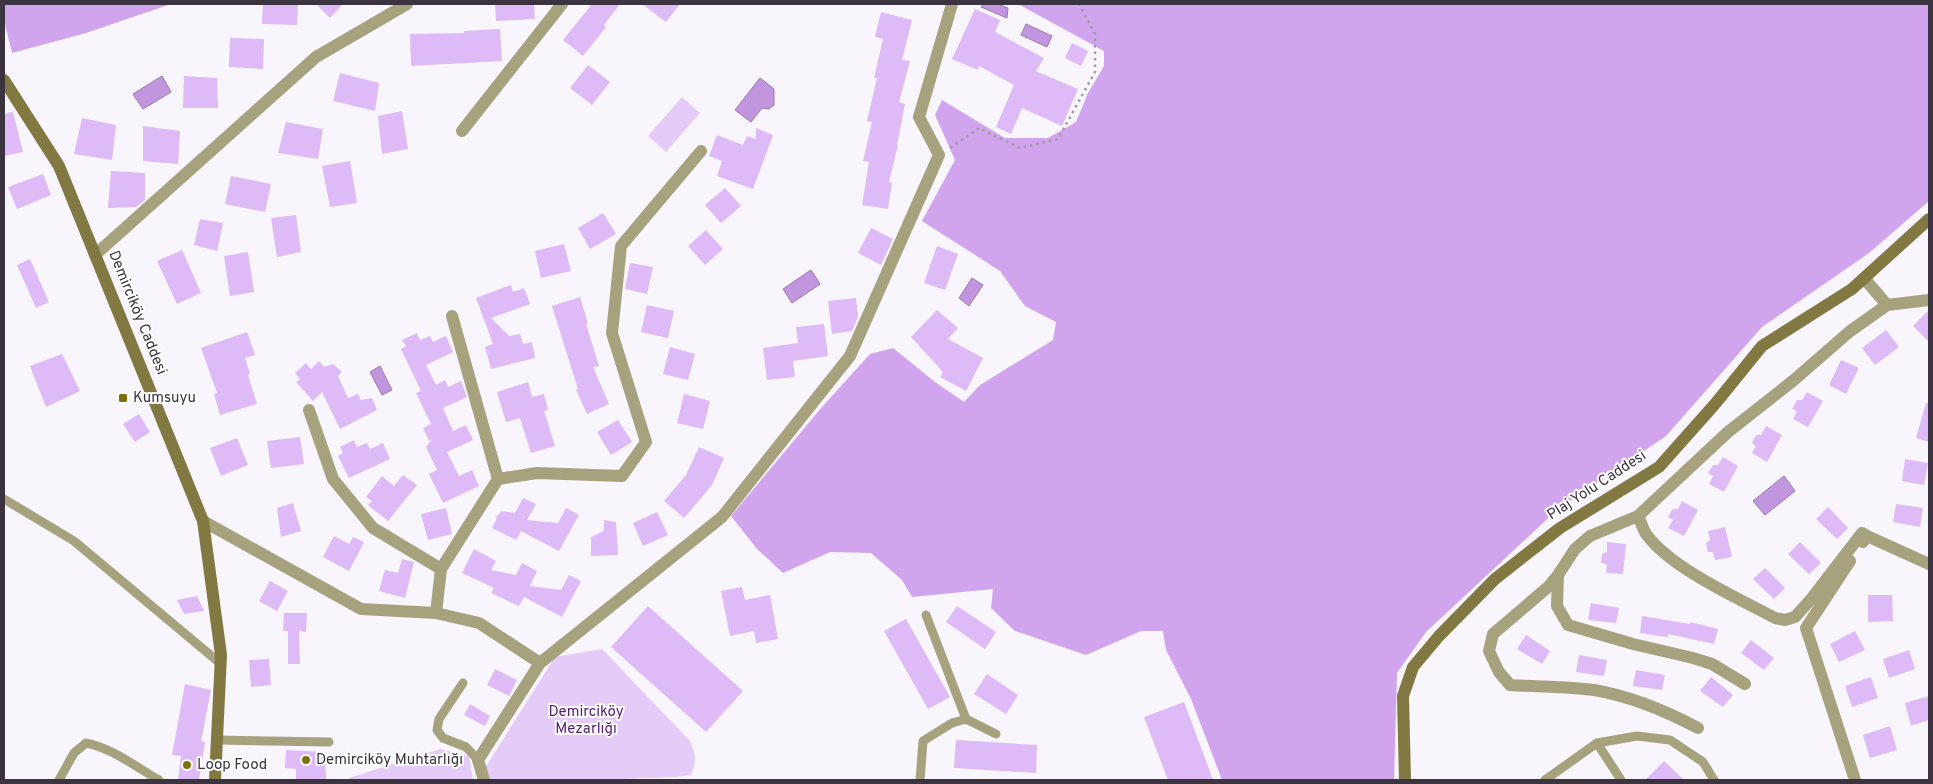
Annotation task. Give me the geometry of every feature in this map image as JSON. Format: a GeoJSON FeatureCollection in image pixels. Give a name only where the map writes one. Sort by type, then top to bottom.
{"type":"FeatureCollection","features":[{"type":"Feature","properties":{"kind":"street"},"geometry":{"type":"LineString","coordinates":[[95,255],[316,57],[407,4]]}},
{"type":"Feature","properties":{"kind":"street"},"geometry":{"type":"LineString","coordinates":[[462,131],[562,4]]}},
{"type":"Feature","properties":{"kind":"street"},"geometry":{"type":"LineString","coordinates":[[484,780],[478,760],[540,663],[722,517],[850,356],[939,155],[919,117],[952,4]]}},
{"type":"Feature","properties":{"kind":"street","name":"Demirciköy Caddesi"},"geometry":{"type":"LineString","coordinates":[[4,80],[59,166],[203,521],[221,656],[215,780]]}},
{"type":"Feature","properties":{"kind":"street"},"geometry":{"type":"LineString","coordinates":[[498,479],[537,473],[622,476],[646,442],[612,332],[621,246],[701,151]]}},
{"type":"Feature","properties":{"kind":"street","name":"Plaj Yolu Caddesi"},"geometry":{"type":"LineString","coordinates":[[1405,780],[1403,696],[1412,667],[1439,636],[1495,580],[1560,528],[1659,467],[1715,404],[1762,346],[1852,289],[1929,219]]}},
{"type":"Feature","properties":{"kind":"street"},"geometry":{"type":"LineString","coordinates":[[1864,278],[1888,305]]}},
{"type":"Feature","properties":{"kind":"street"},"geometry":{"type":"LineString","coordinates":[[1698,728],[1673,715],[1639,702],[1594,690],[1510,685],[1499,672],[1489,651],[1493,634],[1548,587],[1575,549],[1590,536],[1638,516],[1728,432],[1794,380],[1849,332],[1888,305],[1929,300]]}},
{"type":"Feature","properties":{"kind":"street"},"geometry":{"type":"LineString","coordinates":[[436,613],[441,569],[498,479],[452,316]]}},
{"type":"Feature","properties":{"kind":"street"},"geometry":{"type":"LineString","coordinates":[[309,410],[333,479],[373,528],[441,569]]}},
{"type":"Feature","properties":{"kind":"street"},"geometry":{"type":"LineString","coordinates":[[1638,516],[1646,533],[1656,544],[1697,577],[1775,618],[1785,620],[1794,616],[1812,598],[1862,533],[1929,564]]}},
{"type":"Feature","properties":{"kind":"street"},"geometry":{"type":"LineString","coordinates":[[203,521],[361,609],[436,613],[479,624],[540,663]]}},
{"type":"Feature","properties":{"kind":"street"},"geometry":{"type":"LineString","coordinates":[[1855,780],[1806,628],[1866,536]]}},
{"type":"Feature","properties":{"kind":"street"},"geometry":{"type":"LineString","coordinates":[[1558,575],[1557,606],[1568,625],[1633,644],[1694,658],[1712,664],[1745,684]]}},
{"type":"Feature","properties":{"kind":"lane"},"geometry":{"type":"LineString","coordinates":[[4,499],[74,541],[221,664]]}},
{"type":"Feature","properties":{"kind":"lane"},"geometry":{"type":"LineString","coordinates":[[926,615],[966,719],[996,734]]}},
{"type":"Feature","properties":{"kind":"lane"},"geometry":{"type":"LineString","coordinates":[[463,683],[439,719],[437,730],[443,738],[466,747],[478,760]]}},
{"type":"Feature","properties":{"kind":"lane"},"geometry":{"type":"LineString","coordinates":[[920,780],[923,741],[952,723],[966,719]]}},
{"type":"Feature","properties":{"kind":"lane"},"geometry":{"type":"LineString","coordinates":[[1545,780],[1598,743],[1637,736],[1670,740],[1703,762],[1714,780]]}},
{"type":"Feature","properties":{"kind":"lane"},"geometry":{"type":"LineString","coordinates":[[217,740],[329,742]]}},
{"type":"Feature","properties":{"kind":"lane"},"geometry":{"type":"LineString","coordinates":[[59,780],[74,753],[86,743],[116,756],[159,780]]}},
{"type":"Feature","properties":{"kind":"lane"},"geometry":{"type":"LineString","coordinates":[[1598,743],[1621,780]]}},
{"type":"Feature","properties":{"kind":"path"},"geometry":{"type":"LineString","coordinates":[[939,155],[979,128],[1020,148],[1058,139],[1095,72],[1095,34],[1079,4]]}},
{"type":"Feature","properties":{"kind":"green space"},"geometry":{"type":"Polygon","coordinates":[[[682,97],[700,113],[666,152],[648,136],[682,97]]]}},
{"type":"Feature","properties":{"kind":"green space","name":"Demirciköy Mezarlığı"},"geometry":{"type":"Polygon","coordinates":[[[602,649],[690,741],[695,758],[691,775],[596,780],[489,780],[485,768],[555,657],[602,649]]]}},
{"type":"Feature","properties":{"kind":"green space"},"geometry":{"type":"Polygon","coordinates":[[[440,749],[469,756],[473,780],[349,780],[349,778],[440,749]]]}},
{"type":"Feature","properties":{"kind":"shaded area"},"geometry":{"type":"Polygon","coordinates":[[[4,4],[171,4],[86,33],[12,53],[4,20],[4,4]]]}},
{"type":"Feature","properties":{"kind":"shaded area"},"geometry":{"type":"Polygon","coordinates":[[[983,4],[998,4],[1008,8],[1007,18],[981,7],[983,4]]]}},
{"type":"Feature","properties":{"kind":"shaded area"},"geometry":{"type":"Polygon","coordinates":[[[1018,4],[1929,4],[1929,201],[1869,253],[1762,327],[1666,436],[1558,509],[1426,632],[1397,673],[1394,780],[1222,780],[1191,699],[1166,650],[1163,631],[1141,631],[1086,655],[1015,631],[991,608],[993,589],[912,597],[902,580],[871,553],[830,552],[783,573],[757,549],[731,516],[822,407],[870,354],[893,348],[935,382],[964,402],[980,385],[1053,340],[1056,322],[1025,306],[1000,271],[922,221],[955,160],[935,115],[942,100],[1005,138],[1048,138],[1076,122],[1088,93],[1104,66],[1104,51],[1018,4]]]}},
{"type":"Feature","properties":{"kind":"shaded area"},"geometry":{"type":"Polygon","coordinates":[[[1026,24],[1052,36],[1047,47],[1021,35],[1026,24]]]}},
{"type":"Feature","properties":{"kind":"shaded area"},"geometry":{"type":"Polygon","coordinates":[[[162,76],[171,92],[143,109],[133,94],[162,76]]]}},
{"type":"Feature","properties":{"kind":"shaded area"},"geometry":{"type":"Polygon","coordinates":[[[760,78],[774,89],[774,105],[769,109],[762,108],[751,122],[735,110],[760,78]]]}},
{"type":"Feature","properties":{"kind":"shaded area"},"geometry":{"type":"Polygon","coordinates":[[[811,270],[820,284],[792,303],[783,289],[811,270]]]}},
{"type":"Feature","properties":{"kind":"shaded area"},"geometry":{"type":"Polygon","coordinates":[[[972,278],[983,285],[969,306],[959,298],[972,278]]]}},
{"type":"Feature","properties":{"kind":"shaded area"},"geometry":{"type":"Polygon","coordinates":[[[380,366],[392,390],[382,395],[370,372],[380,366]]]}},
{"type":"Feature","properties":{"kind":"shaded area"},"geometry":{"type":"Polygon","coordinates":[[[1784,476],[1795,491],[1765,515],[1753,501],[1784,476]]]}},
{"type":"Feature","properties":{"kind":"building"},"geometry":{"type":"Polygon","coordinates":[[[263,4],[298,4],[297,25],[262,24],[263,4]]]}},
{"type":"Feature","properties":{"kind":"building"},"geometry":{"type":"Polygon","coordinates":[[[316,4],[343,4],[330,18],[316,4]]]}},
{"type":"Feature","properties":{"kind":"building"},"geometry":{"type":"Polygon","coordinates":[[[495,4],[534,4],[535,19],[496,21],[495,4]]]}},
{"type":"Feature","properties":{"kind":"building"},"geometry":{"type":"Polygon","coordinates":[[[592,4],[620,4],[604,25],[606,27],[583,56],[563,40],[592,4]]]}},
{"type":"Feature","properties":{"kind":"building"},"geometry":{"type":"Polygon","coordinates":[[[642,4],[680,4],[666,22],[642,4]]]}},
{"type":"Feature","properties":{"kind":"building"},"geometry":{"type":"Polygon","coordinates":[[[975,9],[1000,20],[995,32],[1044,58],[1036,71],[1078,89],[1062,126],[1022,108],[1011,134],[996,127],[1014,85],[979,66],[978,70],[952,59],[975,9]]]}},
{"type":"Feature","properties":{"kind":"building"},"geometry":{"type":"Polygon","coordinates":[[[881,12],[912,20],[902,60],[910,61],[899,102],[905,104],[889,182],[892,183],[888,209],[862,205],[869,162],[863,161],[872,122],[867,121],[877,78],[874,78],[883,39],[875,37],[881,12]]]}},
{"type":"Feature","properties":{"kind":"building"},"geometry":{"type":"Polygon","coordinates":[[[500,29],[502,61],[411,66],[410,34],[464,33],[464,31],[500,29]]]}},
{"type":"Feature","properties":{"kind":"building"},"geometry":{"type":"Polygon","coordinates":[[[230,38],[264,39],[263,69],[229,67],[230,38]]]}},
{"type":"Feature","properties":{"kind":"building"},"geometry":{"type":"Polygon","coordinates":[[[1072,43],[1088,51],[1081,66],[1065,58],[1072,43]]]}},
{"type":"Feature","properties":{"kind":"building"},"geometry":{"type":"Polygon","coordinates":[[[588,65],[610,82],[592,105],[570,88],[588,65]]]}},
{"type":"Feature","properties":{"kind":"building"},"geometry":{"type":"Polygon","coordinates":[[[340,73],[379,83],[375,111],[333,101],[340,73]]]}},
{"type":"Feature","properties":{"kind":"building"},"geometry":{"type":"Polygon","coordinates":[[[184,76],[217,78],[218,108],[183,108],[184,76]]]}},
{"type":"Feature","properties":{"kind":"building"},"geometry":{"type":"Polygon","coordinates":[[[402,111],[408,149],[382,154],[378,116],[402,111]]]}},
{"type":"Feature","properties":{"kind":"building"},"geometry":{"type":"Polygon","coordinates":[[[13,112],[23,152],[4,156],[4,114],[13,112]]]}},
{"type":"Feature","properties":{"kind":"building"},"geometry":{"type":"Polygon","coordinates":[[[82,118],[116,125],[112,160],[74,154],[82,118]]]}},
{"type":"Feature","properties":{"kind":"building"},"geometry":{"type":"Polygon","coordinates":[[[286,122],[323,129],[318,159],[278,153],[286,122]]]}},
{"type":"Feature","properties":{"kind":"building"},"geometry":{"type":"Polygon","coordinates":[[[143,126],[180,131],[178,164],[143,161],[143,126]]]}},
{"type":"Feature","properties":{"kind":"building"},"geometry":{"type":"Polygon","coordinates":[[[756,128],[773,135],[753,189],[717,176],[722,161],[709,156],[717,135],[743,145],[747,136],[756,139],[756,128]]]}},
{"type":"Feature","properties":{"kind":"building"},"geometry":{"type":"Polygon","coordinates":[[[350,161],[357,203],[330,207],[322,166],[350,161]]]}},
{"type":"Feature","properties":{"kind":"building"},"geometry":{"type":"Polygon","coordinates":[[[111,171],[145,173],[145,200],[136,207],[108,208],[111,171]]]}},
{"type":"Feature","properties":{"kind":"building"},"geometry":{"type":"Polygon","coordinates":[[[43,174],[51,195],[17,209],[8,187],[43,174]]]}},
{"type":"Feature","properties":{"kind":"building"},"geometry":{"type":"Polygon","coordinates":[[[231,176],[271,184],[265,212],[225,204],[231,176]]]}},
{"type":"Feature","properties":{"kind":"building"},"geometry":{"type":"Polygon","coordinates":[[[725,188],[741,206],[721,223],[705,205],[725,188]]]}},
{"type":"Feature","properties":{"kind":"building"},"geometry":{"type":"Polygon","coordinates":[[[603,213],[616,234],[590,249],[578,228],[603,213]]]}},
{"type":"Feature","properties":{"kind":"building"},"geometry":{"type":"Polygon","coordinates":[[[296,215],[301,252],[277,257],[271,218],[296,215]]]}},
{"type":"Feature","properties":{"kind":"building"},"geometry":{"type":"Polygon","coordinates":[[[200,219],[223,223],[217,251],[194,245],[200,219]]]}},
{"type":"Feature","properties":{"kind":"building"},"geometry":{"type":"Polygon","coordinates":[[[871,228],[893,239],[881,265],[858,253],[871,228]]]}},
{"type":"Feature","properties":{"kind":"building"},"geometry":{"type":"Polygon","coordinates":[[[706,230],[723,249],[705,265],[688,246],[706,230]]]}},
{"type":"Feature","properties":{"kind":"building"},"geometry":{"type":"Polygon","coordinates":[[[564,244],[571,271],[541,278],[535,251],[564,244]]]}},
{"type":"Feature","properties":{"kind":"building"},"geometry":{"type":"Polygon","coordinates":[[[937,246],[958,254],[945,290],[924,283],[937,246]]]}},
{"type":"Feature","properties":{"kind":"building"},"geometry":{"type":"Polygon","coordinates":[[[182,250],[201,293],[177,304],[157,261],[182,250]]]}},
{"type":"Feature","properties":{"kind":"building"},"geometry":{"type":"Polygon","coordinates":[[[248,252],[254,292],[230,296],[224,256],[248,252]]]}},
{"type":"Feature","properties":{"kind":"building"},"geometry":{"type":"Polygon","coordinates":[[[30,259],[49,302],[36,308],[17,265],[30,259]]]}},
{"type":"Feature","properties":{"kind":"building"},"geometry":{"type":"Polygon","coordinates":[[[630,263],[653,267],[647,294],[625,289],[630,263]]]}},
{"type":"Feature","properties":{"kind":"building"},"geometry":{"type":"Polygon","coordinates":[[[511,285],[513,292],[524,288],[530,304],[491,318],[509,336],[520,334],[523,344],[532,342],[535,358],[491,369],[485,347],[493,344],[476,298],[511,285]]]}},
{"type":"Feature","properties":{"kind":"building"},"geometry":{"type":"Polygon","coordinates":[[[580,297],[599,366],[593,367],[609,404],[587,414],[576,390],[578,389],[552,306],[580,297]]]}},
{"type":"Feature","properties":{"kind":"building"},"geometry":{"type":"Polygon","coordinates":[[[856,298],[858,317],[852,331],[832,334],[828,301],[856,298]]]}},
{"type":"Feature","properties":{"kind":"building"},"geometry":{"type":"Polygon","coordinates":[[[647,305],[674,311],[668,338],[641,332],[647,305]]]}},
{"type":"Feature","properties":{"kind":"building"},"geometry":{"type":"Polygon","coordinates":[[[937,310],[958,328],[948,339],[983,358],[966,391],[940,377],[943,372],[911,337],[937,310]]]}},
{"type":"Feature","properties":{"kind":"building"},"geometry":{"type":"Polygon","coordinates":[[[1929,310],[1929,342],[1913,326],[1929,310]]]}},
{"type":"Feature","properties":{"kind":"building"},"geometry":{"type":"Polygon","coordinates":[[[824,324],[828,356],[793,361],[795,377],[767,380],[763,348],[798,343],[796,327],[824,324]]]}},
{"type":"Feature","properties":{"kind":"building"},"geometry":{"type":"Polygon","coordinates":[[[1886,330],[1899,347],[1875,365],[1862,348],[1886,330]]]}},
{"type":"Feature","properties":{"kind":"building"},"geometry":{"type":"Polygon","coordinates":[[[247,332],[255,355],[245,358],[257,404],[220,415],[214,394],[217,393],[201,348],[247,332]]]}},
{"type":"Feature","properties":{"kind":"building"},"geometry":{"type":"Polygon","coordinates":[[[417,333],[420,340],[430,336],[433,342],[446,336],[453,352],[426,365],[436,385],[445,380],[448,387],[461,381],[467,397],[443,408],[453,431],[466,425],[473,440],[447,452],[459,476],[472,470],[479,486],[443,503],[429,474],[437,470],[426,447],[432,439],[429,441],[423,428],[431,424],[416,393],[421,391],[401,349],[406,346],[402,340],[417,333]]]}},
{"type":"Feature","properties":{"kind":"building"},"geometry":{"type":"Polygon","coordinates":[[[670,347],[695,354],[688,380],[663,374],[670,347]]]}},
{"type":"Feature","properties":{"kind":"building"},"geometry":{"type":"Polygon","coordinates":[[[62,354],[80,391],[46,407],[30,366],[62,354]]]}},
{"type":"Feature","properties":{"kind":"building"},"geometry":{"type":"Polygon","coordinates":[[[1841,360],[1859,368],[1846,394],[1829,385],[1841,360]]]}},
{"type":"Feature","properties":{"kind":"building"},"geometry":{"type":"Polygon","coordinates":[[[319,361],[324,367],[333,364],[342,372],[338,376],[348,398],[358,394],[361,400],[372,398],[377,410],[340,429],[322,392],[313,401],[296,382],[300,379],[295,373],[306,363],[311,369],[319,361]]]}},
{"type":"Feature","properties":{"kind":"building"},"geometry":{"type":"Polygon","coordinates":[[[528,382],[532,397],[544,394],[548,410],[544,411],[555,446],[531,453],[520,418],[506,422],[497,392],[528,382]]]}},
{"type":"Feature","properties":{"kind":"building"},"geometry":{"type":"Polygon","coordinates":[[[1807,392],[1823,401],[1808,427],[1793,419],[1797,411],[1792,409],[1797,400],[1802,400],[1807,392]]]}},
{"type":"Feature","properties":{"kind":"building"},"geometry":{"type":"Polygon","coordinates":[[[684,394],[710,401],[703,429],[677,423],[684,394]]]}},
{"type":"Feature","properties":{"kind":"building"},"geometry":{"type":"Polygon","coordinates":[[[1926,403],[1929,403],[1929,442],[1916,438],[1926,403]]]}},
{"type":"Feature","properties":{"kind":"building"},"geometry":{"type":"Polygon","coordinates":[[[139,414],[150,432],[135,442],[123,424],[139,414]]]}},
{"type":"Feature","properties":{"kind":"building"},"geometry":{"type":"Polygon","coordinates":[[[618,420],[632,442],[611,455],[597,432],[618,420]]]}},
{"type":"Feature","properties":{"kind":"building"},"geometry":{"type":"Polygon","coordinates":[[[1766,426],[1782,435],[1767,462],[1752,453],[1756,446],[1752,443],[1756,435],[1761,435],[1766,426]]]}},
{"type":"Feature","properties":{"kind":"building"},"geometry":{"type":"Polygon","coordinates":[[[300,437],[304,464],[271,468],[267,441],[300,437]]]}},
{"type":"Feature","properties":{"kind":"building"},"geometry":{"type":"Polygon","coordinates":[[[237,438],[248,465],[221,476],[210,448],[237,438]]]}},
{"type":"Feature","properties":{"kind":"building"},"geometry":{"type":"Polygon","coordinates":[[[354,440],[357,447],[367,443],[370,449],[383,443],[390,459],[349,478],[338,456],[343,453],[340,447],[354,440]]]}},
{"type":"Feature","properties":{"kind":"building"},"geometry":{"type":"Polygon","coordinates":[[[699,447],[724,458],[712,485],[684,518],[664,501],[686,475],[699,447]]]}},
{"type":"Feature","properties":{"kind":"building"},"geometry":{"type":"Polygon","coordinates":[[[1723,457],[1738,466],[1724,492],[1709,484],[1713,476],[1708,473],[1713,465],[1718,465],[1723,457]]]}},
{"type":"Feature","properties":{"kind":"building"},"geometry":{"type":"Polygon","coordinates":[[[1905,459],[1928,463],[1924,485],[1902,481],[1905,459]]]}},
{"type":"Feature","properties":{"kind":"building"},"geometry":{"type":"Polygon","coordinates":[[[403,475],[417,485],[388,521],[368,505],[372,501],[366,497],[382,476],[394,486],[403,475]]]}},
{"type":"Feature","properties":{"kind":"building"},"geometry":{"type":"Polygon","coordinates":[[[523,498],[536,504],[527,520],[558,523],[566,508],[579,515],[559,551],[521,531],[516,540],[492,528],[497,518],[495,516],[498,516],[501,511],[515,513],[523,498]]]}},
{"type":"Feature","properties":{"kind":"building"},"geometry":{"type":"Polygon","coordinates":[[[1682,501],[1698,510],[1684,536],[1668,528],[1673,520],[1668,517],[1673,509],[1678,509],[1682,501]]]}},
{"type":"Feature","properties":{"kind":"building"},"geometry":{"type":"Polygon","coordinates":[[[293,503],[301,531],[281,537],[277,508],[293,503]]]}},
{"type":"Feature","properties":{"kind":"building"},"geometry":{"type":"Polygon","coordinates":[[[1896,504],[1923,508],[1920,527],[1893,522],[1896,504]]]}},
{"type":"Feature","properties":{"kind":"building"},"geometry":{"type":"Polygon","coordinates":[[[1828,507],[1848,528],[1837,539],[1816,519],[1828,507]]]}},
{"type":"Feature","properties":{"kind":"building"},"geometry":{"type":"Polygon","coordinates":[[[446,508],[452,534],[428,540],[421,514],[446,508]]]}},
{"type":"Feature","properties":{"kind":"building"},"geometry":{"type":"Polygon","coordinates":[[[657,512],[668,535],[643,546],[633,523],[657,512]]]}},
{"type":"Feature","properties":{"kind":"building"},"geometry":{"type":"Polygon","coordinates":[[[604,520],[616,522],[618,555],[591,556],[591,537],[604,531],[604,520]]]}},
{"type":"Feature","properties":{"kind":"building"},"geometry":{"type":"Polygon","coordinates":[[[1725,527],[1732,557],[1715,560],[1713,552],[1708,552],[1706,543],[1710,540],[1708,531],[1725,527]]]}},
{"type":"Feature","properties":{"kind":"building"},"geometry":{"type":"Polygon","coordinates":[[[334,536],[349,544],[353,537],[364,542],[349,571],[323,557],[334,536]]]}},
{"type":"Feature","properties":{"kind":"building"},"geometry":{"type":"Polygon","coordinates":[[[1607,542],[1626,544],[1623,574],[1606,573],[1607,564],[1601,563],[1602,554],[1607,552],[1607,542]]]}},
{"type":"Feature","properties":{"kind":"building"},"geometry":{"type":"Polygon","coordinates":[[[1800,542],[1821,563],[1809,574],[1788,554],[1800,542]]]}},
{"type":"Feature","properties":{"kind":"building"},"geometry":{"type":"Polygon","coordinates":[[[474,549],[496,561],[491,570],[516,575],[522,563],[537,571],[530,586],[561,590],[569,575],[581,581],[562,617],[524,597],[519,606],[491,593],[494,588],[462,573],[474,549]]]}},
{"type":"Feature","properties":{"kind":"building"},"geometry":{"type":"Polygon","coordinates":[[[402,559],[414,562],[405,598],[379,591],[385,570],[398,573],[402,559]]]}},
{"type":"Feature","properties":{"kind":"building"},"geometry":{"type":"Polygon","coordinates":[[[1765,568],[1785,588],[1774,599],[1753,579],[1765,568]]]}},
{"type":"Feature","properties":{"kind":"building"},"geometry":{"type":"Polygon","coordinates":[[[270,581],[288,591],[277,611],[259,601],[270,581]]]}},
{"type":"Feature","properties":{"kind":"building"},"geometry":{"type":"Polygon","coordinates":[[[742,587],[745,600],[770,595],[778,639],[756,643],[754,631],[730,636],[721,591],[742,587]]]}},
{"type":"Feature","properties":{"kind":"building"},"geometry":{"type":"Polygon","coordinates":[[[1868,595],[1892,595],[1893,621],[1868,622],[1868,595]]]}},
{"type":"Feature","properties":{"kind":"building"},"geometry":{"type":"Polygon","coordinates":[[[197,596],[204,611],[184,614],[177,600],[197,596]]]}},
{"type":"Feature","properties":{"kind":"building"},"geometry":{"type":"Polygon","coordinates":[[[1591,603],[1619,608],[1616,623],[1588,620],[1591,603]]]}},
{"type":"Feature","properties":{"kind":"building"},"geometry":{"type":"Polygon","coordinates":[[[648,606],[743,691],[706,732],[611,647],[648,606]]]}},
{"type":"Feature","properties":{"kind":"building"},"geometry":{"type":"Polygon","coordinates":[[[957,606],[996,632],[985,649],[946,622],[957,606]]]}},
{"type":"Feature","properties":{"kind":"building"},"geometry":{"type":"Polygon","coordinates":[[[284,613],[307,613],[306,632],[299,631],[300,664],[288,664],[288,631],[283,631],[284,613]]]}},
{"type":"Feature","properties":{"kind":"building"},"geometry":{"type":"Polygon","coordinates":[[[1642,616],[1690,624],[1690,622],[1718,629],[1714,644],[1668,634],[1668,637],[1640,633],[1642,616]]]}},
{"type":"Feature","properties":{"kind":"building"},"geometry":{"type":"Polygon","coordinates":[[[906,619],[950,697],[928,709],[884,631],[906,619]]]}},
{"type":"Feature","properties":{"kind":"building"},"geometry":{"type":"Polygon","coordinates":[[[1855,631],[1865,650],[1839,662],[1830,644],[1855,631]]]}},
{"type":"Feature","properties":{"kind":"building"},"geometry":{"type":"Polygon","coordinates":[[[1526,635],[1550,651],[1542,664],[1517,649],[1526,635]]]}},
{"type":"Feature","properties":{"kind":"building"},"geometry":{"type":"Polygon","coordinates":[[[1751,640],[1774,658],[1764,670],[1741,653],[1751,640]]]}},
{"type":"Feature","properties":{"kind":"building"},"geometry":{"type":"Polygon","coordinates":[[[1909,650],[1915,669],[1889,678],[1883,659],[1909,650]]]}},
{"type":"Feature","properties":{"kind":"building"},"geometry":{"type":"Polygon","coordinates":[[[1579,655],[1607,660],[1604,676],[1576,672],[1579,655]]]}},
{"type":"Feature","properties":{"kind":"building"},"geometry":{"type":"Polygon","coordinates":[[[269,659],[271,685],[251,687],[249,660],[269,659]]]}},
{"type":"Feature","properties":{"kind":"building"},"geometry":{"type":"Polygon","coordinates":[[[495,669],[517,680],[509,696],[487,685],[495,669]]]}},
{"type":"Feature","properties":{"kind":"building"},"geometry":{"type":"Polygon","coordinates":[[[1636,670],[1665,675],[1662,690],[1633,686],[1636,670]]]}},
{"type":"Feature","properties":{"kind":"building"},"geometry":{"type":"Polygon","coordinates":[[[987,674],[1018,695],[1006,714],[974,694],[987,674]]]}},
{"type":"Feature","properties":{"kind":"building"},"geometry":{"type":"Polygon","coordinates":[[[1711,677],[1733,695],[1723,707],[1700,691],[1711,677]]]}},
{"type":"Feature","properties":{"kind":"building"},"geometry":{"type":"Polygon","coordinates":[[[1871,677],[1878,698],[1852,707],[1845,686],[1871,677]]]}},
{"type":"Feature","properties":{"kind":"building"},"geometry":{"type":"Polygon","coordinates":[[[185,684],[211,690],[201,741],[205,742],[199,780],[178,780],[181,756],[172,755],[185,684]]]}},
{"type":"Feature","properties":{"kind":"building"},"geometry":{"type":"Polygon","coordinates":[[[1929,696],[1929,720],[1911,726],[1905,703],[1929,696]]]}},
{"type":"Feature","properties":{"kind":"building"},"geometry":{"type":"Polygon","coordinates":[[[1184,702],[1213,780],[1168,780],[1144,717],[1184,702]]]}},
{"type":"Feature","properties":{"kind":"building"},"geometry":{"type":"Polygon","coordinates":[[[470,704],[490,716],[485,726],[464,715],[470,704]]]}},
{"type":"Feature","properties":{"kind":"building"},"geometry":{"type":"Polygon","coordinates":[[[1890,726],[1897,750],[1870,758],[1863,735],[1890,726]]]}},
{"type":"Feature","properties":{"kind":"building"},"geometry":{"type":"Polygon","coordinates":[[[956,740],[1037,745],[1036,773],[954,768],[956,740]]]}},
{"type":"Feature","properties":{"kind":"building","name":"Demirciköy Muhtarlığı"},"geometry":{"type":"Polygon","coordinates":[[[286,750],[325,752],[326,780],[296,780],[296,769],[285,768],[286,750]]]}},
{"type":"Feature","properties":{"kind":"building"},"geometry":{"type":"Polygon","coordinates":[[[1664,761],[1684,780],[1645,780],[1664,761]]]}},
{"type":"Feature","properties":{"kind":"place","name":"Kumsuyu"},"geometry":{"type":"Point","coordinates":[123,398]}},
{"type":"Feature","properties":{"kind":"place","name":"Demirciköy Muhtarlığı"},"geometry":{"type":"Point","coordinates":[306,760]}},
{"type":"Feature","properties":{"kind":"place","name":"Loop Food"},"geometry":{"type":"Point","coordinates":[187,765]}}]}
